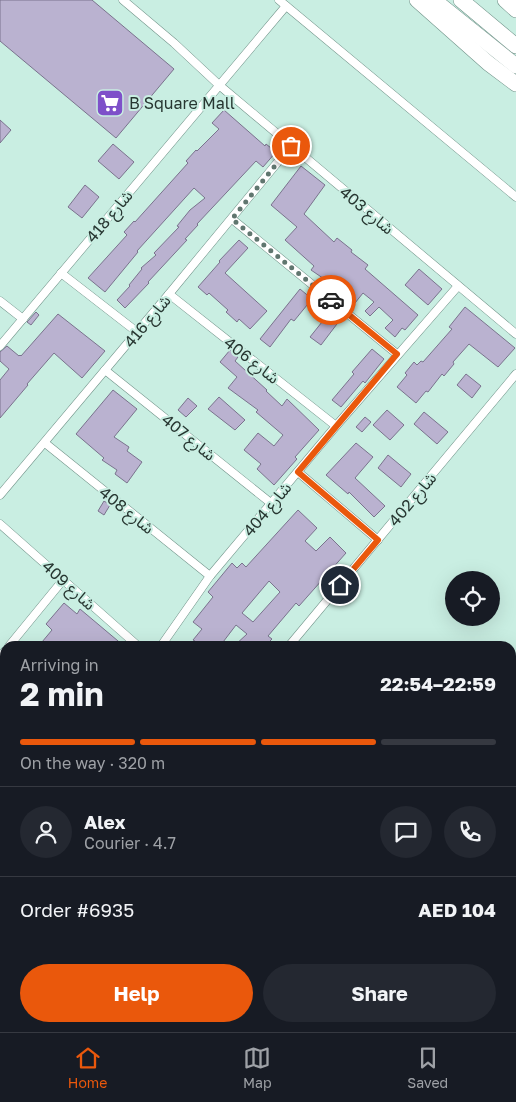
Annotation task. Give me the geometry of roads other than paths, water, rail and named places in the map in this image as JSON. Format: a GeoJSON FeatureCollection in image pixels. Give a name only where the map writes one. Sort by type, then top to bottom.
{"type":"FeatureCollection","features":[{"type":"Feature","properties":{"kind":"highway"},"geometry":{"type":"LineString","coordinates":[[417,0],[488,63],[516,84]]}},
{"type":"Feature","properties":{"kind":"highway"},"geometry":{"type":"LineString","coordinates":[[434,0],[516,66]]}},
{"type":"Feature","properties":{"kind":"highway"},"geometry":{"type":"LineString","coordinates":[[461,0],[516,46]]}},
{"type":"Feature","properties":{"kind":"highway"},"geometry":{"type":"LineString","coordinates":[[505,0],[516,10]]}},
{"type":"Feature","properties":{"kind":"street","name":"شارع 403"},"geometry":{"type":"LineString","coordinates":[[123,0],[174,43],[219,86],[516,334]]}},
{"type":"Feature","properties":{"kind":"street"},"geometry":{"type":"LineString","coordinates":[[279,0],[516,197]]}},
{"type":"Feature","properties":{"kind":"street","name":"شارع 418"},"geometry":{"type":"LineString","coordinates":[[0,346],[286,6]]}},
{"type":"Feature","properties":{"kind":"street","name":"شارع 416"},"geometry":{"type":"LineString","coordinates":[[0,495],[291,146]]}},
{"type":"Feature","properties":{"kind":"street"},"geometry":{"type":"LineString","coordinates":[[232,219],[397,354]]}},
{"type":"Feature","properties":{"kind":"street"},"geometry":{"type":"LineString","coordinates":[[61,273],[137,332]]}},
{"type":"Feature","properties":{"kind":"street","name":"شارع 404"},"geometry":{"type":"LineString","coordinates":[[164,641],[210,576],[397,354],[458,286]]}},
{"type":"Feature","properties":{"kind":"street","name":"شارع 406"},"geometry":{"type":"LineString","coordinates":[[169,294],[336,426]]}},
{"type":"Feature","properties":{"kind":"street"},"geometry":{"type":"LineString","coordinates":[[0,301],[22,320]]}},
{"type":"Feature","properties":{"kind":"street","name":"شارع 407"},"geometry":{"type":"LineString","coordinates":[[105,370],[272,504]]}},
{"type":"Feature","properties":{"kind":"street","name":"شارع 402"},"geometry":{"type":"LineString","coordinates":[[293,641],[516,374]]}},
{"type":"Feature","properties":{"kind":"street","name":"شارع 408"},"geometry":{"type":"LineString","coordinates":[[45,443],[210,576]]}},
{"type":"Feature","properties":{"kind":"street"},"geometry":{"type":"LineString","coordinates":[[298,472],[378,540]]}},
{"type":"Feature","properties":{"kind":"street","name":"شارع 409"},"geometry":{"type":"LineString","coordinates":[[0,524],[132,641]]}},
{"type":"Feature","properties":{"kind":"street"},"geometry":{"type":"LineString","coordinates":[[13,641],[63,580]]}},
{"type":"Feature","properties":{"kind":"place","name":"B Square Mall"},"geometry":{"type":"Point","coordinates":[110,103]}}]}
